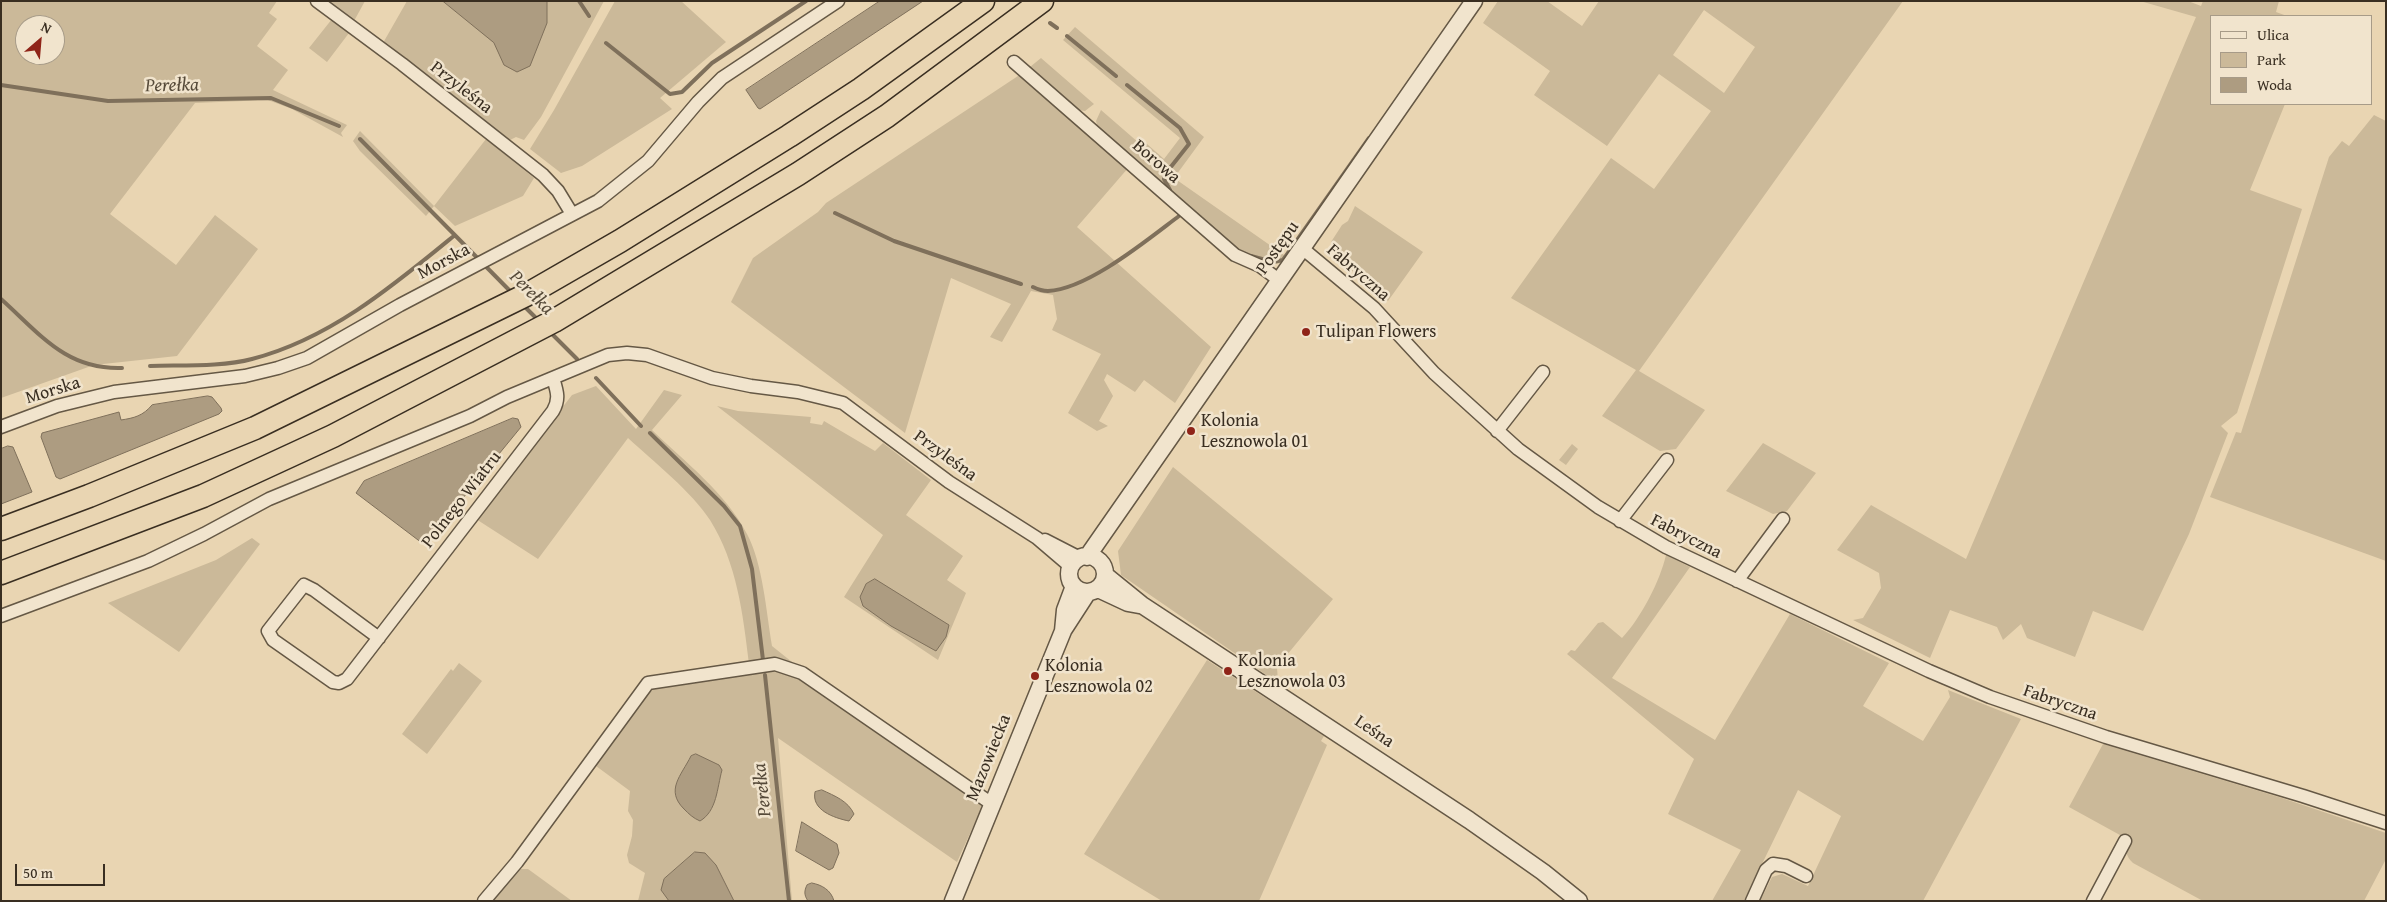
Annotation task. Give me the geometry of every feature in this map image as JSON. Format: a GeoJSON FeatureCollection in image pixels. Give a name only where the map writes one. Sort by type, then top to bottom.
{"type":"FeatureCollection","features":[{"type":"Feature","properties":{"kind":"highway"},"geometry":{"type":"LineString","coordinates":[[1,529],[89,496],[255,428],[520,298],[637,231],[789,136],[861,88],[983,1]]}},
{"type":"Feature","properties":{"kind":"highway"},"geometry":{"type":"LineString","coordinates":[[1,573],[203,496],[333,436],[546,325],[798,174],[887,116],[1042,1]]}},
{"type":"Feature","properties":{"kind":"street","name":"Przyleśna"},"geometry":{"type":"LineString","coordinates":[[317,1],[402,64],[543,175],[558,191],[572,214]]}},
{"type":"Feature","properties":{"kind":"street","name":"Morska"},"geometry":{"type":"LineString","coordinates":[[1,427],[57,406],[114,392],[233,378],[278,368],[307,358],[476,265],[598,202],[648,161],[698,102],[722,78],[838,1]]}},
{"type":"Feature","properties":{"kind":"street","name":"Postępu"},"geometry":{"type":"LineString","coordinates":[[1088,573],[1116,518],[1474,1]]}},
{"type":"Feature","properties":{"kind":"street","name":"Borowa"},"geometry":{"type":"LineString","coordinates":[[1014,62],[1238,257],[1260,266],[1279,280]]}},
{"type":"Feature","properties":{"kind":"street","name":"Fabryczna"},"geometry":{"type":"LineString","coordinates":[[1302,248],[1374,308],[1434,373],[1497,431],[1540,466],[1620,521],[1666,547],[1929,671],[2030,712],[2106,737],[2303,796],[2386,824]]}},
{"type":"Feature","properties":{"kind":"street","name":"Przyleśna"},"geometry":{"type":"LineString","coordinates":[[1,616],[148,562],[269,499],[470,416],[507,397],[608,355],[639,354],[729,382],[798,392],[834,400],[852,409],[948,482],[1037,538],[1054,542],[1088,573]]}},
{"type":"Feature","properties":{"kind":"street"},"geometry":{"type":"LineString","coordinates":[[1497,431],[1543,372]]}},
{"type":"Feature","properties":{"kind":"street","name":"Polnego Wiatru"},"geometry":{"type":"LineString","coordinates":[[379,638],[306,585],[300,588],[268,631],[273,640],[333,682],[339,683],[347,679],[379,638],[553,411],[558,403],[558,394],[553,378]]}},
{"type":"Feature","properties":{"kind":"street","name":"Fabryczna"},"geometry":{"type":"LineString","coordinates":[[1620,521],[1667,460]]}},
{"type":"Feature","properties":{"kind":"street"},"geometry":{"type":"LineString","coordinates":[[1737,581],[1783,519]]}},
{"type":"Feature","properties":{"kind":"street","name":"Leśna"},"geometry":{"type":"LineString","coordinates":[[1088,573],[1128,603],[1142,605],[1469,820],[1543,872],[1579,901]]}},
{"type":"Feature","properties":{"kind":"street","name":"Mazowiecka"},"geometry":{"type":"LineString","coordinates":[[953,901],[1088,573]]}},
{"type":"Feature","properties":{"kind":"street"},"geometry":{"type":"LineString","coordinates":[[484,901],[517,862],[648,683],[775,664],[802,673],[992,804]]}},
{"type":"Feature","properties":{"kind":"street"},"geometry":{"type":"LineString","coordinates":[[2093,901],[2125,842]]}},
{"type":"Feature","properties":{"kind":"street"},"geometry":{"type":"LineString","coordinates":[[1752,901],[1766,870],[1773,864],[1786,866],[1806,876]]}},
{"type":"Feature","properties":{"kind":"green space"},"geometry":{"type":"Polygon","coordinates":[[[1,1],[277,1],[269,13],[277,19],[257,46],[288,70],[273,90],[347,125],[341,133],[343,137],[292,109],[268,100],[195,103],[110,214],[176,265],[215,215],[258,249],[177,356],[94,365],[1,398],[1,1]]]}},
{"type":"Feature","properties":{"kind":"green space"},"geometry":{"type":"Polygon","coordinates":[[[327,1],[365,1],[354,21],[327,1]]]}},
{"type":"Feature","properties":{"kind":"green space"},"geometry":{"type":"Polygon","coordinates":[[[407,1],[604,1],[541,117],[524,140],[516,137],[510,140],[383,43],[407,1]]]}},
{"type":"Feature","properties":{"kind":"green space"},"geometry":{"type":"Polygon","coordinates":[[[615,1],[681,1],[726,42],[660,98],[672,109],[582,166],[561,173],[530,149],[615,1]]]}},
{"type":"Feature","properties":{"kind":"green space"},"geometry":{"type":"Polygon","coordinates":[[[1498,1],[1547,1],[1582,26],[1599,1],[1903,1],[1639,371],[1705,410],[1676,449],[1660,451],[1602,416],[1636,370],[1511,298],[1611,158],[1654,189],[1711,111],[1659,74],[1607,146],[1534,95],[1550,71],[1483,23],[1498,1]],[[1704,10],[1673,55],[1724,93],[1755,47],[1704,10]]]}},
{"type":"Feature","properties":{"kind":"green space"},"geometry":{"type":"Polygon","coordinates":[[[2140,1],[2188,1],[2201,6],[2203,1],[2279,1],[2276,12],[2284,15],[2210,15],[2210,105],[2285,105],[2250,190],[2302,209],[2237,413],[2221,426],[2228,433],[2189,534],[2143,631],[2093,611],[2075,657],[2027,638],[2021,624],[2003,640],[1997,627],[1950,610],[1930,658],[1853,620],[1863,618],[1881,588],[1879,573],[1837,550],[1871,505],[1966,559],[2196,17],[2140,1]]]}},
{"type":"Feature","properties":{"kind":"green space"},"geometry":{"type":"Polygon","coordinates":[[[332,19],[349,33],[327,62],[309,48],[332,19]]]}},
{"type":"Feature","properties":{"kind":"green space"},"geometry":{"type":"Polygon","coordinates":[[[1075,27],[1204,137],[1174,178],[1284,255],[1287,258],[1285,261],[1277,264],[1265,261],[1264,263],[1243,256],[1098,128],[1096,121],[1101,110],[1139,143],[1147,144],[1164,159],[1180,138],[1063,40],[1075,27]]]}},
{"type":"Feature","properties":{"kind":"green space"},"geometry":{"type":"Polygon","coordinates":[[[1041,58],[1094,104],[1085,111],[1078,110],[1030,67],[1041,58]]]}},
{"type":"Feature","properties":{"kind":"green space"},"geometry":{"type":"Polygon","coordinates":[[[1021,74],[1129,167],[1077,227],[1211,347],[1175,403],[1144,380],[1135,392],[1107,374],[1104,380],[1113,396],[1099,421],[1108,426],[1097,431],[1068,413],[1101,354],[1052,330],[1057,319],[1053,295],[1031,291],[1002,342],[990,337],[1011,304],[951,278],[905,433],[731,302],[753,258],[818,212],[826,203],[1021,74]]]}},
{"type":"Feature","properties":{"kind":"green space"},"geometry":{"type":"Polygon","coordinates":[[[2374,115],[2386,121],[2386,561],[2210,497],[2236,432],[2241,433],[2329,157],[2342,141],[2349,146],[2374,115]]]}},
{"type":"Feature","properties":{"kind":"green space"},"geometry":{"type":"Polygon","coordinates":[[[360,131],[434,206],[426,216],[360,151],[353,141],[360,131]]]}},
{"type":"Feature","properties":{"kind":"green space"},"geometry":{"type":"Polygon","coordinates":[[[486,139],[534,178],[523,196],[455,226],[434,206],[486,139]]]}},
{"type":"Feature","properties":{"kind":"green space"},"geometry":{"type":"Polygon","coordinates":[[[1355,206],[1423,252],[1388,301],[1333,255],[1331,242],[1342,225],[1348,221],[1355,206]]]}},
{"type":"Feature","properties":{"kind":"green space"},"geometry":{"type":"Polygon","coordinates":[[[596,386],[636,429],[664,390],[682,395],[652,430],[704,479],[738,519],[747,534],[757,559],[772,646],[792,662],[749,664],[741,608],[733,571],[719,536],[710,520],[694,499],[628,438],[538,559],[476,519],[572,395],[596,386]]]}},
{"type":"Feature","properties":{"kind":"green space"},"geometry":{"type":"Polygon","coordinates":[[[717,406],[738,411],[811,417],[810,423],[822,425],[824,421],[875,451],[883,443],[931,480],[906,515],[963,556],[947,580],[966,593],[938,660],[844,597],[883,535],[717,406]]]}},
{"type":"Feature","properties":{"kind":"green space"},"geometry":{"type":"Polygon","coordinates":[[[1763,443],[1816,473],[1787,511],[1773,514],[1726,491],[1763,443]]]}},
{"type":"Feature","properties":{"kind":"green space"},"geometry":{"type":"Polygon","coordinates":[[[1572,444],[1578,449],[1566,465],[1559,460],[1572,444]]]}},
{"type":"Feature","properties":{"kind":"green space"},"geometry":{"type":"Polygon","coordinates":[[[1173,467],[1333,599],[1277,667],[1278,683],[1121,575],[1118,551],[1173,467]]]}},
{"type":"Feature","properties":{"kind":"green space"},"geometry":{"type":"Polygon","coordinates":[[[252,538],[260,544],[179,652],[108,603],[216,560],[252,538]]]}},
{"type":"Feature","properties":{"kind":"green space"},"geometry":{"type":"Polygon","coordinates":[[[1666,555],[1690,567],[1612,678],[1715,740],[1790,614],[1889,663],[1863,706],[1923,741],[1950,697],[1948,690],[2021,719],[1923,901],[1760,901],[1772,877],[1782,874],[1808,886],[1841,816],[1798,790],[1744,901],[1712,901],[1741,850],[1668,814],[1694,759],[1567,654],[1571,650],[1575,651],[1598,623],[1603,622],[1622,638],[1649,599],[1666,555]]]}},
{"type":"Feature","properties":{"kind":"green space"},"geometry":{"type":"Polygon","coordinates":[[[1207,660],[1324,736],[1321,741],[1327,745],[1259,901],[1162,901],[1084,854],[1207,660]]]}},
{"type":"Feature","properties":{"kind":"green space"},"geometry":{"type":"Polygon","coordinates":[[[459,663],[482,681],[427,754],[402,734],[451,669],[453,671],[459,663]]]}},
{"type":"Feature","properties":{"kind":"green space"},"geometry":{"type":"Polygon","coordinates":[[[769,668],[801,676],[979,801],[982,807],[957,862],[778,738],[792,901],[638,901],[645,873],[629,863],[627,855],[632,836],[633,820],[628,811],[630,791],[596,766],[651,690],[664,685],[769,668]]]}},
{"type":"Feature","properties":{"kind":"green space"},"geometry":{"type":"Polygon","coordinates":[[[2103,744],[2282,798],[2386,833],[2386,859],[2364,901],[2203,901],[2133,863],[2126,852],[2129,840],[2069,807],[2103,744]]]}},
{"type":"Feature","properties":{"kind":"green space"},"geometry":{"type":"Polygon","coordinates":[[[528,869],[572,901],[493,901],[517,871],[528,869]]]}},
{"type":"Feature","properties":{"kind":"water"},"geometry":{"type":"Polygon","coordinates":[[[443,1],[547,1],[547,23],[530,66],[517,72],[504,65],[494,43],[443,1]]]}},
{"type":"Feature","properties":{"kind":"water"},"geometry":{"type":"Polygon","coordinates":[[[880,1],[923,1],[760,109],[758,108],[746,90],[880,1]]]}},
{"type":"Feature","properties":{"kind":"water"},"geometry":{"type":"Polygon","coordinates":[[[208,396],[212,397],[221,408],[222,411],[219,414],[60,479],[56,477],[41,437],[42,433],[119,412],[121,420],[130,418],[142,414],[152,405],[208,396]]]}},
{"type":"Feature","properties":{"kind":"water"},"geometry":{"type":"Polygon","coordinates":[[[513,418],[518,419],[521,427],[427,542],[422,543],[356,493],[364,481],[513,418]]]}},
{"type":"Feature","properties":{"kind":"water"},"geometry":{"type":"Polygon","coordinates":[[[8,446],[13,447],[32,492],[1,504],[1,449],[8,446]]]}},
{"type":"Feature","properties":{"kind":"water"},"geometry":{"type":"Polygon","coordinates":[[[875,579],[949,625],[946,637],[936,651],[891,626],[863,606],[860,597],[866,584],[875,579]]]}},
{"type":"Feature","properties":{"kind":"water"},"geometry":{"type":"Polygon","coordinates":[[[696,754],[719,765],[722,770],[713,805],[706,817],[700,821],[689,814],[678,802],[675,789],[679,777],[691,756],[696,754]]]}},
{"type":"Feature","properties":{"kind":"water"},"geometry":{"type":"Polygon","coordinates":[[[822,790],[841,799],[851,809],[854,814],[849,821],[837,818],[820,808],[815,798],[815,792],[822,790]]]}},
{"type":"Feature","properties":{"kind":"water"},"geometry":{"type":"Polygon","coordinates":[[[802,822],[837,844],[839,853],[833,868],[829,870],[796,851],[802,822]]]}},
{"type":"Feature","properties":{"kind":"water"},"geometry":{"type":"Polygon","coordinates":[[[695,852],[705,853],[716,865],[734,901],[669,901],[661,890],[664,879],[695,852]]]}},
{"type":"Feature","properties":{"kind":"water"},"geometry":{"type":"Polygon","coordinates":[[[812,883],[826,889],[834,901],[808,901],[805,889],[807,885],[812,883]]]}},
{"type":"Feature","properties":{"kind":"waterway"},"geometry":{"type":"LineString","coordinates":[[579,1],[589,16]]}},
{"type":"Feature","properties":{"kind":"waterway"},"geometry":{"type":"LineString","coordinates":[[606,43],[670,94],[682,92],[712,63],[806,1]]}},
{"type":"Feature","properties":{"kind":"waterway"},"geometry":{"type":"LineString","coordinates":[[1050,23],[1057,28]]}},
{"type":"Feature","properties":{"kind":"waterway"},"geometry":{"type":"LineString","coordinates":[[1067,36],[1116,76]]}},
{"type":"Feature","properties":{"kind":"waterway","name":"Perełka"},"geometry":{"type":"LineString","coordinates":[[1,85],[108,101],[271,98],[339,126]]}},
{"type":"Feature","properties":{"kind":"waterway"},"geometry":{"type":"LineString","coordinates":[[1127,85],[1180,128],[1189,144],[1166,173],[1164,179],[1170,190]]}},
{"type":"Feature","properties":{"kind":"waterway"},"geometry":{"type":"LineString","coordinates":[[1251,256],[1273,262],[1283,260],[1369,138]]}},
{"type":"Feature","properties":{"kind":"waterway","name":"Perełka"},"geometry":{"type":"LineString","coordinates":[[360,139],[513,294]]}},
{"type":"Feature","properties":{"kind":"waterway"},"geometry":{"type":"LineString","coordinates":[[835,213],[894,241],[1021,284]]}},
{"type":"Feature","properties":{"kind":"waterway"},"geometry":{"type":"LineString","coordinates":[[1033,287],[1048,291],[1081,282],[1099,273],[1134,250],[1179,216]]}},
{"type":"Feature","properties":{"kind":"waterway"},"geometry":{"type":"LineString","coordinates":[[150,366],[241,362],[281,350],[308,338],[360,308],[409,273],[455,235]]}},
{"type":"Feature","properties":{"kind":"waterway"},"geometry":{"type":"LineString","coordinates":[[1,299],[42,337],[69,356],[85,363],[102,367],[122,368]]}},
{"type":"Feature","properties":{"kind":"waterway","name":"Perełka"},"geometry":{"type":"LineString","coordinates":[[523,305],[539,321]]}},
{"type":"Feature","properties":{"kind":"waterway","name":"Perełka"},"geometry":{"type":"LineString","coordinates":[[549,331],[577,359]]}},
{"type":"Feature","properties":{"kind":"waterway","name":"Perełka"},"geometry":{"type":"LineString","coordinates":[[596,378],[641,426]]}},
{"type":"Feature","properties":{"kind":"waterway","name":"Perełka"},"geometry":{"type":"LineString","coordinates":[[650,433],[724,506],[740,526],[752,569],[763,660]]}},
{"type":"Feature","properties":{"kind":"waterway","name":"Perełka"},"geometry":{"type":"LineString","coordinates":[[765,675],[789,901]]}},
{"type":"Feature","properties":{"kind":"place","name":"Tulipan Flowers"},"geometry":{"type":"Point","coordinates":[1306,332]}},
{"type":"Feature","properties":{"kind":"place","name":"Kolonia Lesznowola 01"},"geometry":{"type":"Point","coordinates":[1191,431]}},
{"type":"Feature","properties":{"kind":"place","name":"Kolonia Lesznowola 03"},"geometry":{"type":"Point","coordinates":[1228,671]}},
{"type":"Feature","properties":{"kind":"place","name":"Kolonia Lesznowola 02"},"geometry":{"type":"Point","coordinates":[1035,676]}}]}
